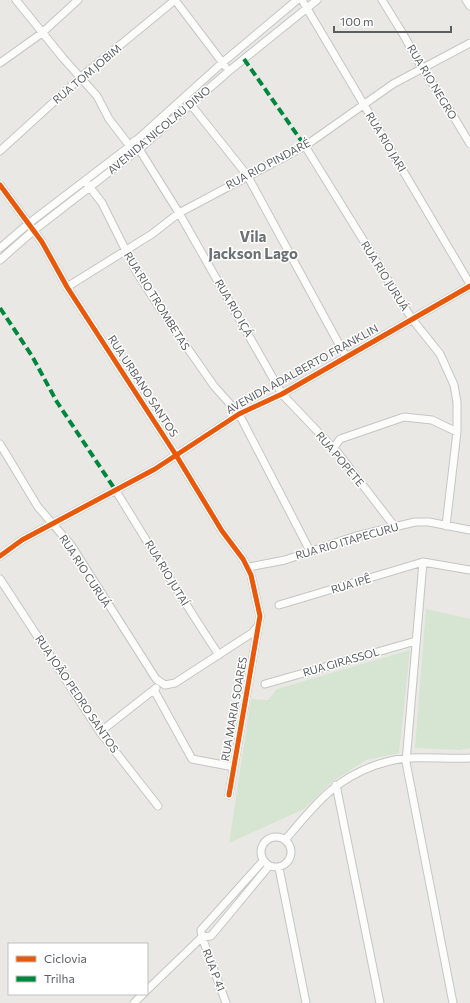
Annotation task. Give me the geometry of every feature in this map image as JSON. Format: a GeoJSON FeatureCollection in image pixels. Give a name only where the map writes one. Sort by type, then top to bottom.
{"type":"FeatureCollection","features":[{"type":"Feature","properties":{"kind":"street","name":"RUA RIO IÇÁ"},"geometry":{"type":"LineString","coordinates":[[16,0],[42,33],[97,96],[109,119],[132,143],[179,213],[282,394]]}},
{"type":"Feature","properties":{"kind":"street"},"geometry":{"type":"LineString","coordinates":[[0,63],[42,33],[78,0]]}},
{"type":"Feature","properties":{"kind":"street"},"geometry":{"type":"LineString","coordinates":[[175,0],[229,71]]}},
{"type":"Feature","properties":{"kind":"street","name":"RUA TOM JOBIM"},"geometry":{"type":"LineString","coordinates":[[0,151],[80,78],[175,0]]}},
{"type":"Feature","properties":{"kind":"street","name":"AVENIDA NICOLAU DINO"},"geometry":{"type":"LineString","coordinates":[[0,260],[185,97],[222,62],[297,0]]}},
{"type":"Feature","properties":{"kind":"street","name":"RUA RIO JARI"},"geometry":{"type":"LineString","coordinates":[[302,0],[470,285]]}},
{"type":"Feature","properties":{"kind":"street","name":"AVENIDA NICOLAU DINO"},"geometry":{"type":"LineString","coordinates":[[0,248],[28,224],[137,151],[229,71],[317,0]]}},
{"type":"Feature","properties":{"kind":"street","name":"RUA RIO NEGRO"},"geometry":{"type":"LineString","coordinates":[[382,0],[404,34],[422,68],[445,102],[470,144]]}},
{"type":"Feature","properties":{"kind":"street"},"geometry":{"type":"LineString","coordinates":[[466,0],[470,6]]}},
{"type":"Feature","properties":{"kind":"street","name":"RUA RIO PINDARÉ"},"geometry":{"type":"LineString","coordinates":[[67,287],[152,234],[179,213],[247,175],[305,146],[363,104],[422,68],[470,43]]}},
{"type":"Feature","properties":{"kind":"street"},"geometry":{"type":"LineString","coordinates":[[185,97],[247,175],[346,357]]}},
{"type":"Feature","properties":{"kind":"street","name":"RUA RIO JURUÁ"},"geometry":{"type":"LineString","coordinates":[[305,146],[412,319],[440,354],[447,369],[458,402],[457,432],[446,526]]}},
{"type":"Feature","properties":{"kind":"street","name":"RUA RIO TROMBETAS"},"geometry":{"type":"LineString","coordinates":[[88,183],[102,204],[125,250],[161,310],[223,397],[239,414],[310,551]]}},
{"type":"Feature","properties":{"kind":"street","name":"RUA URBANO SANTOS"},"geometry":{"type":"LineString","coordinates":[[0,186],[42,242],[67,287],[176,455],[222,531],[249,567],[260,610],[258,626]]}},
{"type":"Feature","properties":{"kind":"street","name":"AVENIDA ADALBERTO FRANKLIN"},"geometry":{"type":"LineString","coordinates":[[0,556],[22,540],[116,491],[176,455],[239,414],[282,394],[470,285]]}},
{"type":"Feature","properties":{"kind":"street","name":"RUA POPETE"},"geometry":{"type":"LineString","coordinates":[[282,394],[334,449],[395,527]]}},
{"type":"Feature","properties":{"kind":"street"},"geometry":{"type":"LineString","coordinates":[[334,449],[340,439],[404,417],[432,420],[457,432]]}},
{"type":"Feature","properties":{"kind":"street","name":"RUA RIO CURUÁ"},"geometry":{"type":"LineString","coordinates":[[0,444],[38,506],[71,545],[159,682]]}},
{"type":"Feature","properties":{"kind":"street","name":"RUA RIO JUTAÍ"},"geometry":{"type":"LineString","coordinates":[[116,491],[191,613],[219,655]]}},
{"type":"Feature","properties":{"kind":"street","name":"RUA RIO ITAPECURU"},"geometry":{"type":"LineString","coordinates":[[249,567],[285,560],[356,536],[421,522],[470,530]]}},
{"type":"Feature","properties":{"kind":"street"},"geometry":{"type":"LineString","coordinates":[[453,1003],[406,762],[423,562],[470,570]]}},
{"type":"Feature","properties":{"kind":"street","name":"RUA IPÊ"},"geometry":{"type":"LineString","coordinates":[[279,605],[423,562]]}},
{"type":"Feature","properties":{"kind":"street","name":"RUA JOÃO PEDRO SANTOS"},"geometry":{"type":"LineString","coordinates":[[0,579],[100,732],[158,806]]}},
{"type":"Feature","properties":{"kind":"street"},"geometry":{"type":"LineString","coordinates":[[100,732],[154,690],[159,682],[175,683],[252,633],[258,626]]}},
{"type":"Feature","properties":{"kind":"street","name":"RUA MARIA SOARES"},"geometry":{"type":"LineString","coordinates":[[229,795],[258,626]]}},
{"type":"Feature","properties":{"kind":"street","name":"RUA GIRASSOL"},"geometry":{"type":"LineString","coordinates":[[265,684],[416,641]]}},
{"type":"Feature","properties":{"kind":"street"},"geometry":{"type":"LineString","coordinates":[[154,690],[192,759],[234,767]]}},
{"type":"Feature","properties":{"kind":"street"},"geometry":{"type":"LineString","coordinates":[[285,840],[319,801],[336,785],[359,771],[382,763],[407,758],[470,758]]}},
{"type":"Feature","properties":{"kind":"street"},"geometry":{"type":"LineString","coordinates":[[336,785],[380,1003]]}},
{"type":"Feature","properties":{"kind":"street"},"geometry":{"type":"LineString","coordinates":[[274,837],[285,840],[291,849],[291,854],[287,863],[279,868],[269,866],[263,861],[260,853],[264,842],[274,837]]}},
{"type":"Feature","properties":{"kind":"street"},"geometry":{"type":"LineString","coordinates":[[202,937],[201,930],[263,861]]}},
{"type":"Feature","properties":{"kind":"street"},"geometry":{"type":"LineString","coordinates":[[148,989],[202,937],[211,936],[269,866]]}},
{"type":"Feature","properties":{"kind":"street"},"geometry":{"type":"LineString","coordinates":[[279,868],[306,1003]]}},
{"type":"Feature","properties":{"kind":"street","name":"RUA P 41"},"geometry":{"type":"LineString","coordinates":[[202,937],[225,1000]]}},
{"type":"Feature","properties":{"kind":"street"},"geometry":{"type":"LineString","coordinates":[[134,1003],[142,995]]}},
{"type":"Feature","properties":{"kind":"street"},"geometry":{"type":"LineString","coordinates":[[218,1003],[225,1000]]}},
{"type":"Feature","properties":{"kind":"green space"},"geometry":{"type":"Polygon","coordinates":[[[426,609],[470,619],[470,748],[460,750],[415,748],[426,609]]]}},
{"type":"Feature","properties":{"kind":"green space"},"geometry":{"type":"Polygon","coordinates":[[[410,650],[399,753],[366,760],[333,781],[304,809],[229,843],[251,699],[268,700],[277,689],[410,650]]]}},
{"type":"Feature","properties":{"kind":"marked path"},"geometry":{"type":"LineString","coordinates":[[244,59],[305,146]]}},
{"type":"Feature","properties":{"kind":"marked path"},"geometry":{"type":"LineString","coordinates":[[0,308],[32,356],[57,402],[116,491]]}},
{"type":"Feature","properties":{"kind":"cycle path"},"geometry":{"type":"LineString","coordinates":[[0,185],[42,242],[67,287],[176,455],[222,531],[243,559],[251,575],[260,616],[229,795]]}},
{"type":"Feature","properties":{"kind":"cycle path"},"geometry":{"type":"LineString","coordinates":[[0,556],[22,540],[155,469],[239,414],[282,394],[470,286]]}},
{"type":"Feature","properties":{"kind":"district","name":"Vila Jackson Lago"},"geometry":{"type":"Point","coordinates":[253,246]}}]}
